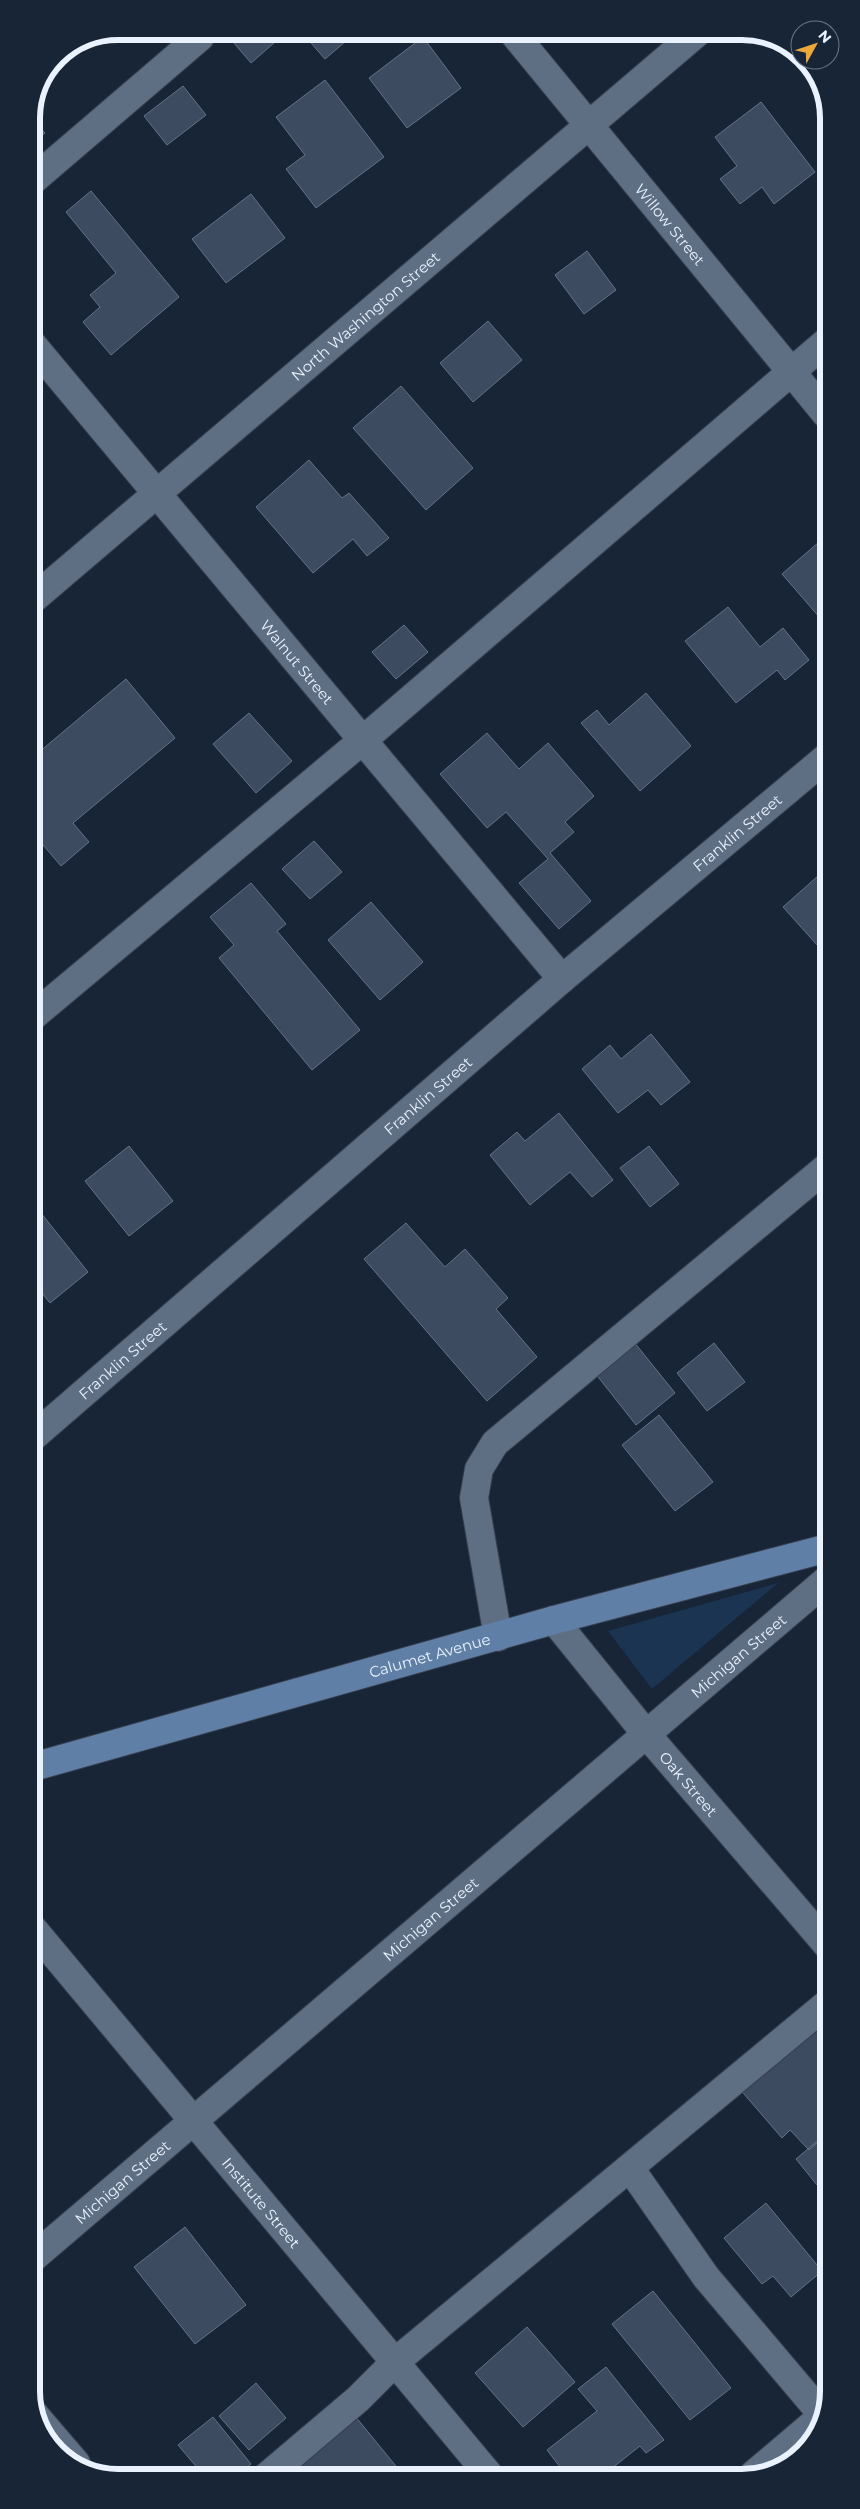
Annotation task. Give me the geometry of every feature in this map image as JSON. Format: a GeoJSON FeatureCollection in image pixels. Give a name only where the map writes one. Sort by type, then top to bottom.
{"type":"FeatureCollection","features":[{"type":"Feature","properties":{"kind":"main road","name":"Calumet Avenue"},"geometry":{"type":"LineString","coordinates":[[40,1765],[554,1620],[820,1550]]}},
{"type":"Feature","properties":{"kind":"street"},"geometry":{"type":"LineString","coordinates":[[40,174],[196,40]]}},
{"type":"Feature","properties":{"kind":"street","name":"Willow Street"},"geometry":{"type":"LineString","coordinates":[[519,40],[820,407]]}},
{"type":"Feature","properties":{"kind":"street","name":"North Washington Street"},"geometry":{"type":"LineString","coordinates":[[40,593],[156,492],[689,40]]}},
{"type":"Feature","properties":{"kind":"street"},"geometry":{"type":"LineString","coordinates":[[40,1010],[363,740],[820,347]]}},
{"type":"Feature","properties":{"kind":"street","name":"Walnut Street"},"geometry":{"type":"LineString","coordinates":[[40,354],[562,979]]}},
{"type":"Feature","properties":{"kind":"street","name":"Franklin Street"},"geometry":{"type":"LineString","coordinates":[[40,1432],[562,979],[820,770]]}},
{"type":"Feature","properties":{"kind":"street"},"geometry":{"type":"LineString","coordinates":[[498,1637],[474,1498],[479,1469],[494,1443],[820,1173]]}},
{"type":"Feature","properties":{"kind":"street","name":"Michigan Street"},"geometry":{"type":"LineString","coordinates":[[40,2252],[820,1587]]}},
{"type":"Feature","properties":{"kind":"street","name":"Oak Street"},"geometry":{"type":"LineString","coordinates":[[554,1620],[647,1735],[820,1937]]}},
{"type":"Feature","properties":{"kind":"street","name":"Institute Street"},"geometry":{"type":"LineString","coordinates":[[40,1937],[484,2469]]}},
{"type":"Feature","properties":{"kind":"street"},"geometry":{"type":"LineString","coordinates":[[275,2469],[358,2399],[395,2362],[820,2010]]}},
{"type":"Feature","properties":{"kind":"street"},"geometry":{"type":"LineString","coordinates":[[630,2168],[706,2277],[817,2409]]}},
{"type":"Feature","properties":{"kind":"street"},"geometry":{"type":"LineString","coordinates":[[764,2465],[812,2425]]}},
{"type":"Feature","properties":{"kind":"shaded area"},"geometry":{"type":"Polygon","coordinates":[[[778,1583],[652,1689],[608,1631],[778,1583]]]}},
{"type":"Feature","properties":{"kind":"building"},"geometry":{"type":"Polygon","coordinates":[[[231,40],[277,40],[251,63],[231,40]]]}},
{"type":"Feature","properties":{"kind":"building"},"geometry":{"type":"Polygon","coordinates":[[[308,40],[347,40],[325,59],[308,40]]]}},
{"type":"Feature","properties":{"kind":"building"},"geometry":{"type":"Polygon","coordinates":[[[419,40],[425,40],[461,88],[407,128],[369,78],[419,40]]]}},
{"type":"Feature","properties":{"kind":"building"},"geometry":{"type":"Polygon","coordinates":[[[325,80],[384,157],[316,208],[286,169],[305,155],[276,117],[325,80]]]}},
{"type":"Feature","properties":{"kind":"building"},"geometry":{"type":"Polygon","coordinates":[[[183,86],[206,115],[167,145],[144,116],[183,86]]]}},
{"type":"Feature","properties":{"kind":"building"},"geometry":{"type":"Polygon","coordinates":[[[761,102],[815,172],[774,204],[762,187],[740,204],[720,179],[737,166],[715,137],[761,102]]]}},
{"type":"Feature","properties":{"kind":"building"},"geometry":{"type":"Polygon","coordinates":[[[40,127],[45,133],[40,137],[40,127]]]}},
{"type":"Feature","properties":{"kind":"building"},"geometry":{"type":"Polygon","coordinates":[[[91,191],[179,297],[111,355],[83,322],[100,307],[90,295],[116,273],[66,212],[91,191]]]}},
{"type":"Feature","properties":{"kind":"building"},"geometry":{"type":"Polygon","coordinates":[[[251,194],[285,238],[226,283],[192,239],[251,194]]]}},
{"type":"Feature","properties":{"kind":"building"},"geometry":{"type":"Polygon","coordinates":[[[587,251],[616,290],[584,314],[555,275],[587,251]]]}},
{"type":"Feature","properties":{"kind":"building"},"geometry":{"type":"Polygon","coordinates":[[[488,321],[522,360],[473,402],[440,363],[488,321]]]}},
{"type":"Feature","properties":{"kind":"building"},"geometry":{"type":"Polygon","coordinates":[[[401,386],[473,468],[426,510],[353,428],[401,386]]]}},
{"type":"Feature","properties":{"kind":"building"},"geometry":{"type":"Polygon","coordinates":[[[309,460],[342,498],[349,493],[389,538],[367,556],[353,539],[313,573],[256,507],[309,460]]]}},
{"type":"Feature","properties":{"kind":"building"},"geometry":{"type":"Polygon","coordinates":[[[820,541],[820,618],[782,574],[820,541]]]}},
{"type":"Feature","properties":{"kind":"building"},"geometry":{"type":"Polygon","coordinates":[[[728,607],[760,647],[783,628],[809,660],[785,680],[777,670],[736,703],[685,641],[728,607]]]}},
{"type":"Feature","properties":{"kind":"building"},"geometry":{"type":"Polygon","coordinates":[[[404,625],[428,652],[396,679],[372,652],[404,625]]]}},
{"type":"Feature","properties":{"kind":"building"},"geometry":{"type":"Polygon","coordinates":[[[126,679],[175,738],[73,823],[89,842],[61,866],[40,841],[40,751],[126,679]]]}},
{"type":"Feature","properties":{"kind":"building"},"geometry":{"type":"Polygon","coordinates":[[[646,693],[691,746],[640,791],[581,723],[597,710],[609,725],[646,693]]]}},
{"type":"Feature","properties":{"kind":"building"},"geometry":{"type":"Polygon","coordinates":[[[249,713],[292,761],[256,793],[213,744],[249,713]]]}},
{"type":"Feature","properties":{"kind":"building"},"geometry":{"type":"Polygon","coordinates":[[[487,733],[519,769],[548,743],[594,796],[565,822],[574,832],[550,853],[591,901],[559,929],[519,883],[548,859],[506,812],[487,828],[440,774],[487,733]]]}},
{"type":"Feature","properties":{"kind":"building"},"geometry":{"type":"Polygon","coordinates":[[[314,841],[342,872],[310,899],[282,869],[314,841]]]}},
{"type":"Feature","properties":{"kind":"building"},"geometry":{"type":"Polygon","coordinates":[[[820,874],[820,948],[783,907],[820,874]]]}},
{"type":"Feature","properties":{"kind":"building"},"geometry":{"type":"Polygon","coordinates":[[[251,883],[286,924],[277,931],[360,1030],[312,1070],[219,958],[234,945],[210,917],[251,883]]]}},
{"type":"Feature","properties":{"kind":"building"},"geometry":{"type":"Polygon","coordinates":[[[371,902],[423,962],[380,1000],[328,940],[371,902]]]}},
{"type":"Feature","properties":{"kind":"building"},"geometry":{"type":"Polygon","coordinates":[[[651,1034],[690,1082],[661,1105],[648,1090],[618,1113],[582,1069],[610,1045],[621,1059],[651,1034]]]}},
{"type":"Feature","properties":{"kind":"building"},"geometry":{"type":"Polygon","coordinates":[[[559,1113],[613,1180],[592,1197],[570,1172],[530,1205],[490,1155],[517,1132],[525,1141],[559,1113]]]}},
{"type":"Feature","properties":{"kind":"building"},"geometry":{"type":"Polygon","coordinates":[[[129,1146],[173,1201],[129,1236],[85,1181],[129,1146]]]}},
{"type":"Feature","properties":{"kind":"building"},"geometry":{"type":"Polygon","coordinates":[[[649,1146],[679,1184],[650,1207],[620,1168],[649,1146]]]}},
{"type":"Feature","properties":{"kind":"building"},"geometry":{"type":"Polygon","coordinates":[[[40,1212],[88,1272],[50,1303],[40,1291],[40,1212]]]}},
{"type":"Feature","properties":{"kind":"building"},"geometry":{"type":"Polygon","coordinates":[[[406,1223],[445,1267],[465,1249],[508,1298],[496,1309],[537,1357],[487,1401],[364,1259],[406,1223]]]}},
{"type":"Feature","properties":{"kind":"building"},"geometry":{"type":"Polygon","coordinates":[[[634,1342],[675,1393],[636,1425],[595,1373],[634,1342]]]}},
{"type":"Feature","properties":{"kind":"building"},"geometry":{"type":"Polygon","coordinates":[[[714,1343],[745,1382],[707,1411],[677,1373],[714,1343]]]}},
{"type":"Feature","properties":{"kind":"building"},"geometry":{"type":"Polygon","coordinates":[[[659,1415],[713,1482],[675,1511],[622,1445],[659,1415]]]}},
{"type":"Feature","properties":{"kind":"building"},"geometry":{"type":"Polygon","coordinates":[[[815,2020],[820,2026],[820,2140],[809,2150],[790,2130],[782,2138],[738,2087],[815,2020]]]}},
{"type":"Feature","properties":{"kind":"building"},"geometry":{"type":"Polygon","coordinates":[[[820,2139],[820,2189],[796,2159],[820,2139]]]}},
{"type":"Feature","properties":{"kind":"building"},"geometry":{"type":"Polygon","coordinates":[[[766,2203],[820,2269],[820,2273],[791,2297],[773,2276],[762,2284],[724,2238],[766,2203]]]}},
{"type":"Feature","properties":{"kind":"building"},"geometry":{"type":"Polygon","coordinates":[[[185,2227],[246,2305],[195,2344],[134,2267],[185,2227]]]}},
{"type":"Feature","properties":{"kind":"building"},"geometry":{"type":"Polygon","coordinates":[[[653,2291],[731,2388],[690,2420],[612,2324],[653,2291]]]}},
{"type":"Feature","properties":{"kind":"building"},"geometry":{"type":"Polygon","coordinates":[[[527,2327],[575,2382],[523,2427],[475,2373],[527,2327]]]}},
{"type":"Feature","properties":{"kind":"building"},"geometry":{"type":"Polygon","coordinates":[[[606,2367],[664,2440],[646,2453],[640,2446],[611,2469],[562,2469],[547,2450],[597,2411],[578,2389],[606,2367]]]}},
{"type":"Feature","properties":{"kind":"building"},"geometry":{"type":"Polygon","coordinates":[[[256,2383],[286,2418],[249,2450],[219,2416],[256,2383]]]}},
{"type":"Feature","properties":{"kind":"building"},"geometry":{"type":"Polygon","coordinates":[[[355,2416],[398,2469],[293,2469],[355,2416]]]}},
{"type":"Feature","properties":{"kind":"building"},"geometry":{"type":"Polygon","coordinates":[[[213,2417],[251,2464],[245,2469],[198,2469],[178,2445],[213,2417]]]}}]}
